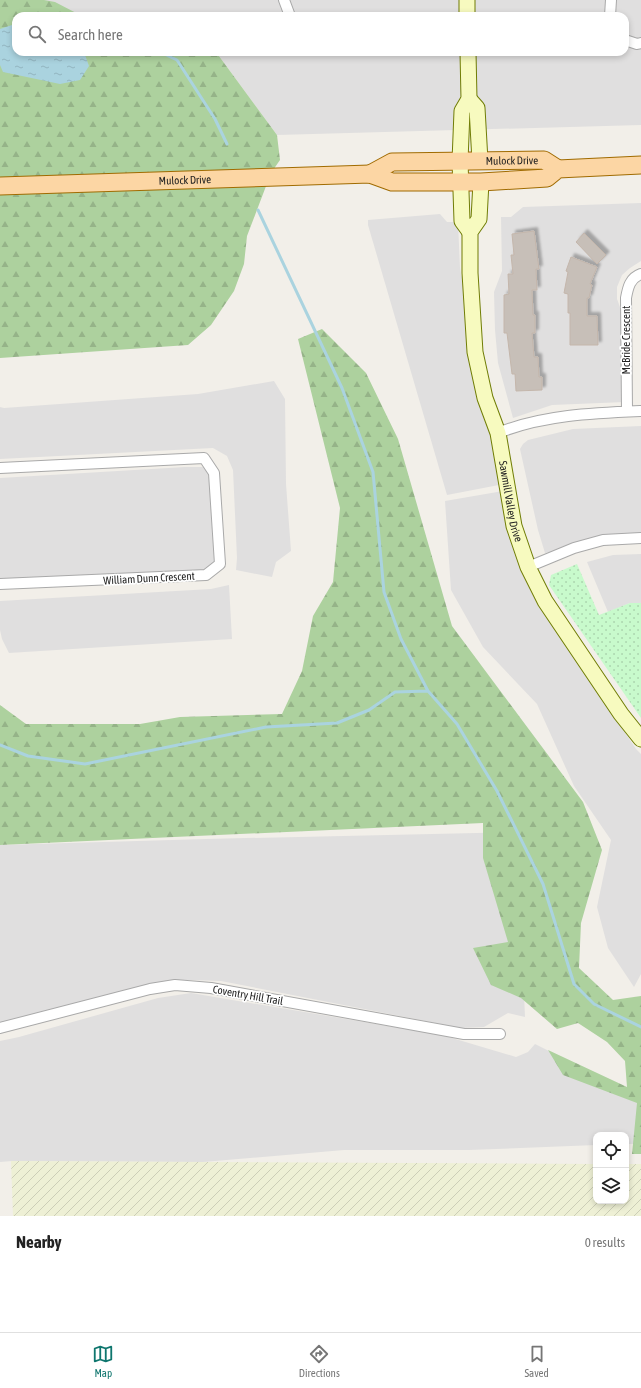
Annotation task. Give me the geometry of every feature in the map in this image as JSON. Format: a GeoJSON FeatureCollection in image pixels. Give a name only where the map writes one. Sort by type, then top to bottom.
{"type":"FeatureCollection","features":[{"type":"Feature","properties":{"kind":"main road","name":"Mulock Drive"},"geometry":{"type":"LineString","coordinates":[[370,174],[392,162],[460,161],[480,172],[547,178],[558,169],[641,165]]}},
{"type":"Feature","properties":{"kind":"main road","name":"Mulock Drive"},"geometry":{"type":"LineString","coordinates":[[0,186],[370,174],[392,182],[460,182],[480,172]]}},
{"type":"Feature","properties":{"kind":"street"},"geometry":{"type":"LineString","coordinates":[[284,0],[288,12]]}},
{"type":"Feature","properties":{"kind":"street"},"geometry":{"type":"LineString","coordinates":[[467,0],[467,12]]}},
{"type":"Feature","properties":{"kind":"street"},"geometry":{"type":"LineString","coordinates":[[610,0],[610,12]]}},
{"type":"Feature","properties":{"kind":"street"},"geometry":{"type":"LineString","coordinates":[[629,41],[637,44],[641,43]]}},
{"type":"Feature","properties":{"kind":"street"},"geometry":{"type":"LineString","coordinates":[[468,56],[469,99]]}},
{"type":"Feature","properties":{"kind":"street","name":"Sawmill Valley Drive"},"geometry":{"type":"LineString","coordinates":[[470,232],[462,221],[460,182],[462,111],[469,99],[477,108],[480,172],[479,219],[470,232],[470,273],[475,352],[485,398],[498,433],[514,526],[528,567],[545,601],[621,714],[641,739]]}},
{"type":"Feature","properties":{"kind":"street","name":"McBride Crescent"},"geometry":{"type":"LineString","coordinates":[[627,412],[626,298],[627,289],[631,281],[641,274]]}},
{"type":"Feature","properties":{"kind":"street"},"geometry":{"type":"LineString","coordinates":[[498,433],[519,425],[542,420],[568,416],[641,411]]}},
{"type":"Feature","properties":{"kind":"street","name":"William Dunn Crescent"},"geometry":{"type":"LineString","coordinates":[[0,468],[204,458],[214,473],[220,564],[206,575],[0,584]]}},
{"type":"Feature","properties":{"kind":"street"},"geometry":{"type":"LineString","coordinates":[[528,567],[574,548],[603,540],[641,538]]}},
{"type":"Feature","properties":{"kind":"street","name":"Coventry Hill Trail"},"geometry":{"type":"LineString","coordinates":[[0,1028],[150,989],[175,985],[211,988],[464,1034],[500,1034]]}},
{"type":"Feature","properties":{"kind":"shaded area"},"geometry":{"type":"Polygon","coordinates":[[[32,0],[641,0],[641,125],[277,135],[219,56],[629,56],[629,12],[65,12],[32,0]]]}},
{"type":"Feature","properties":{"kind":"shaded area"},"geometry":{"type":"Polygon","coordinates":[[[641,203],[641,261],[622,275],[617,287],[617,299],[621,310],[625,402],[552,405],[513,418],[498,363],[495,330],[494,292],[502,271],[501,217],[511,217],[523,207],[641,203]]]}},
{"type":"Feature","properties":{"kind":"shaded area"},"geometry":{"type":"Polygon","coordinates":[[[440,214],[447,222],[458,222],[461,275],[469,292],[492,438],[504,484],[447,495],[368,225],[368,220],[440,214]]]}},
{"type":"Feature","properties":{"kind":"shaded area"},"geometry":{"type":"Polygon","coordinates":[[[274,381],[285,399],[286,484],[291,551],[276,562],[272,577],[236,570],[237,558],[233,470],[227,456],[213,448],[0,459],[0,407],[4,408],[198,394],[274,381]]]}},
{"type":"Feature","properties":{"kind":"shaded area"},"geometry":{"type":"Polygon","coordinates":[[[641,426],[641,535],[545,553],[538,530],[520,449],[523,444],[528,440],[573,429],[641,426]]]}},
{"type":"Feature","properties":{"kind":"shaded area"},"geometry":{"type":"Polygon","coordinates":[[[203,467],[214,475],[216,561],[207,571],[0,582],[0,478],[203,467]]]}},
{"type":"Feature","properties":{"kind":"shaded area"},"geometry":{"type":"Polygon","coordinates":[[[503,491],[519,563],[531,592],[636,749],[641,754],[641,974],[634,987],[608,948],[597,907],[611,840],[574,786],[537,704],[483,647],[451,590],[445,501],[503,491]]]}},
{"type":"Feature","properties":{"kind":"shaded area"},"geometry":{"type":"Polygon","coordinates":[[[641,554],[641,603],[630,603],[608,612],[587,562],[613,555],[641,554]]]}},
{"type":"Feature","properties":{"kind":"shaded area"},"geometry":{"type":"Polygon","coordinates":[[[229,585],[232,639],[9,653],[2,639],[0,630],[0,601],[211,589],[229,585]]]}},
{"type":"Feature","properties":{"kind":"shaded area"},"geometry":{"type":"Polygon","coordinates":[[[517,832],[525,1017],[508,1013],[484,1027],[461,1028],[221,981],[189,980],[166,981],[140,987],[0,1026],[0,845],[517,832]]]}},
{"type":"Feature","properties":{"kind":"shaded area"},"geometry":{"type":"Polygon","coordinates":[[[191,993],[442,1035],[516,1057],[528,1052],[535,1044],[641,1097],[641,1144],[629,1144],[629,1132],[593,1132],[593,1145],[469,1150],[344,1150],[203,1162],[0,1162],[0,1041],[158,998],[191,993]]]}},
{"type":"Feature","properties":{"kind":"green space"},"geometry":{"type":"Polygon","coordinates":[[[0,0],[44,0],[55,2],[74,12],[12,12],[12,56],[219,56],[277,135],[280,160],[271,173],[247,236],[244,264],[234,291],[211,325],[188,345],[0,358],[0,0]]]}},
{"type":"Feature","properties":{"kind":"green space"},"geometry":{"type":"Polygon","coordinates":[[[322,329],[366,373],[398,439],[452,626],[583,802],[602,850],[581,923],[579,968],[613,1000],[641,996],[641,1154],[632,1154],[637,1103],[563,1075],[548,1050],[627,1087],[625,1061],[607,1042],[578,1023],[557,1029],[521,998],[491,985],[473,948],[508,942],[483,858],[483,823],[0,845],[0,705],[26,724],[140,724],[180,717],[282,714],[302,671],[313,616],[333,582],[340,508],[298,339],[322,329]]]}},
{"type":"Feature","properties":{"kind":"green space"},"geometry":{"type":"Polygon","coordinates":[[[577,564],[599,615],[630,603],[641,603],[641,718],[549,585],[551,575],[577,564]]]}},
{"type":"Feature","properties":{"kind":"green space"},"geometry":{"type":"Polygon","coordinates":[[[11,1161],[593,1164],[593,1204],[629,1204],[629,1164],[641,1164],[641,1216],[13,1216],[11,1161]]]}},
{"type":"Feature","properties":{"kind":"water"},"geometry":{"type":"Polygon","coordinates":[[[12,25],[12,56],[85,56],[89,66],[80,80],[60,84],[3,72],[0,65],[0,29],[12,25]]]}},
{"type":"Feature","properties":{"kind":"building"},"geometry":{"type":"Polygon","coordinates":[[[534,231],[539,269],[536,269],[537,290],[532,290],[533,315],[535,315],[535,333],[532,333],[534,357],[538,357],[539,377],[542,377],[542,390],[516,391],[515,374],[512,374],[507,333],[504,333],[504,295],[509,294],[508,274],[513,274],[511,255],[514,255],[512,234],[534,231]]]}},
{"type":"Feature","properties":{"kind":"building"},"geometry":{"type":"Polygon","coordinates":[[[584,233],[606,255],[597,264],[576,242],[584,233]]]}},
{"type":"Feature","properties":{"kind":"building"},"geometry":{"type":"Polygon","coordinates":[[[571,257],[597,267],[590,284],[592,285],[589,298],[587,298],[587,316],[597,316],[598,345],[570,345],[570,313],[568,313],[568,294],[564,293],[568,272],[566,271],[571,257]]]}},
{"type":"Feature","properties":{"kind":"waterway"},"geometry":{"type":"LineString","coordinates":[[168,56],[177,60],[215,119],[227,144]]}},
{"type":"Feature","properties":{"kind":"waterway"},"geometry":{"type":"LineString","coordinates":[[258,210],[342,388],[373,472],[384,592],[401,639],[428,691],[457,724],[497,791],[543,884],[574,984],[594,1004],[641,1027]]}},
{"type":"Feature","properties":{"kind":"waterway"},"geometry":{"type":"LineString","coordinates":[[0,745],[28,756],[85,764],[266,727],[337,723],[369,710],[395,692],[428,691]]}}]}
